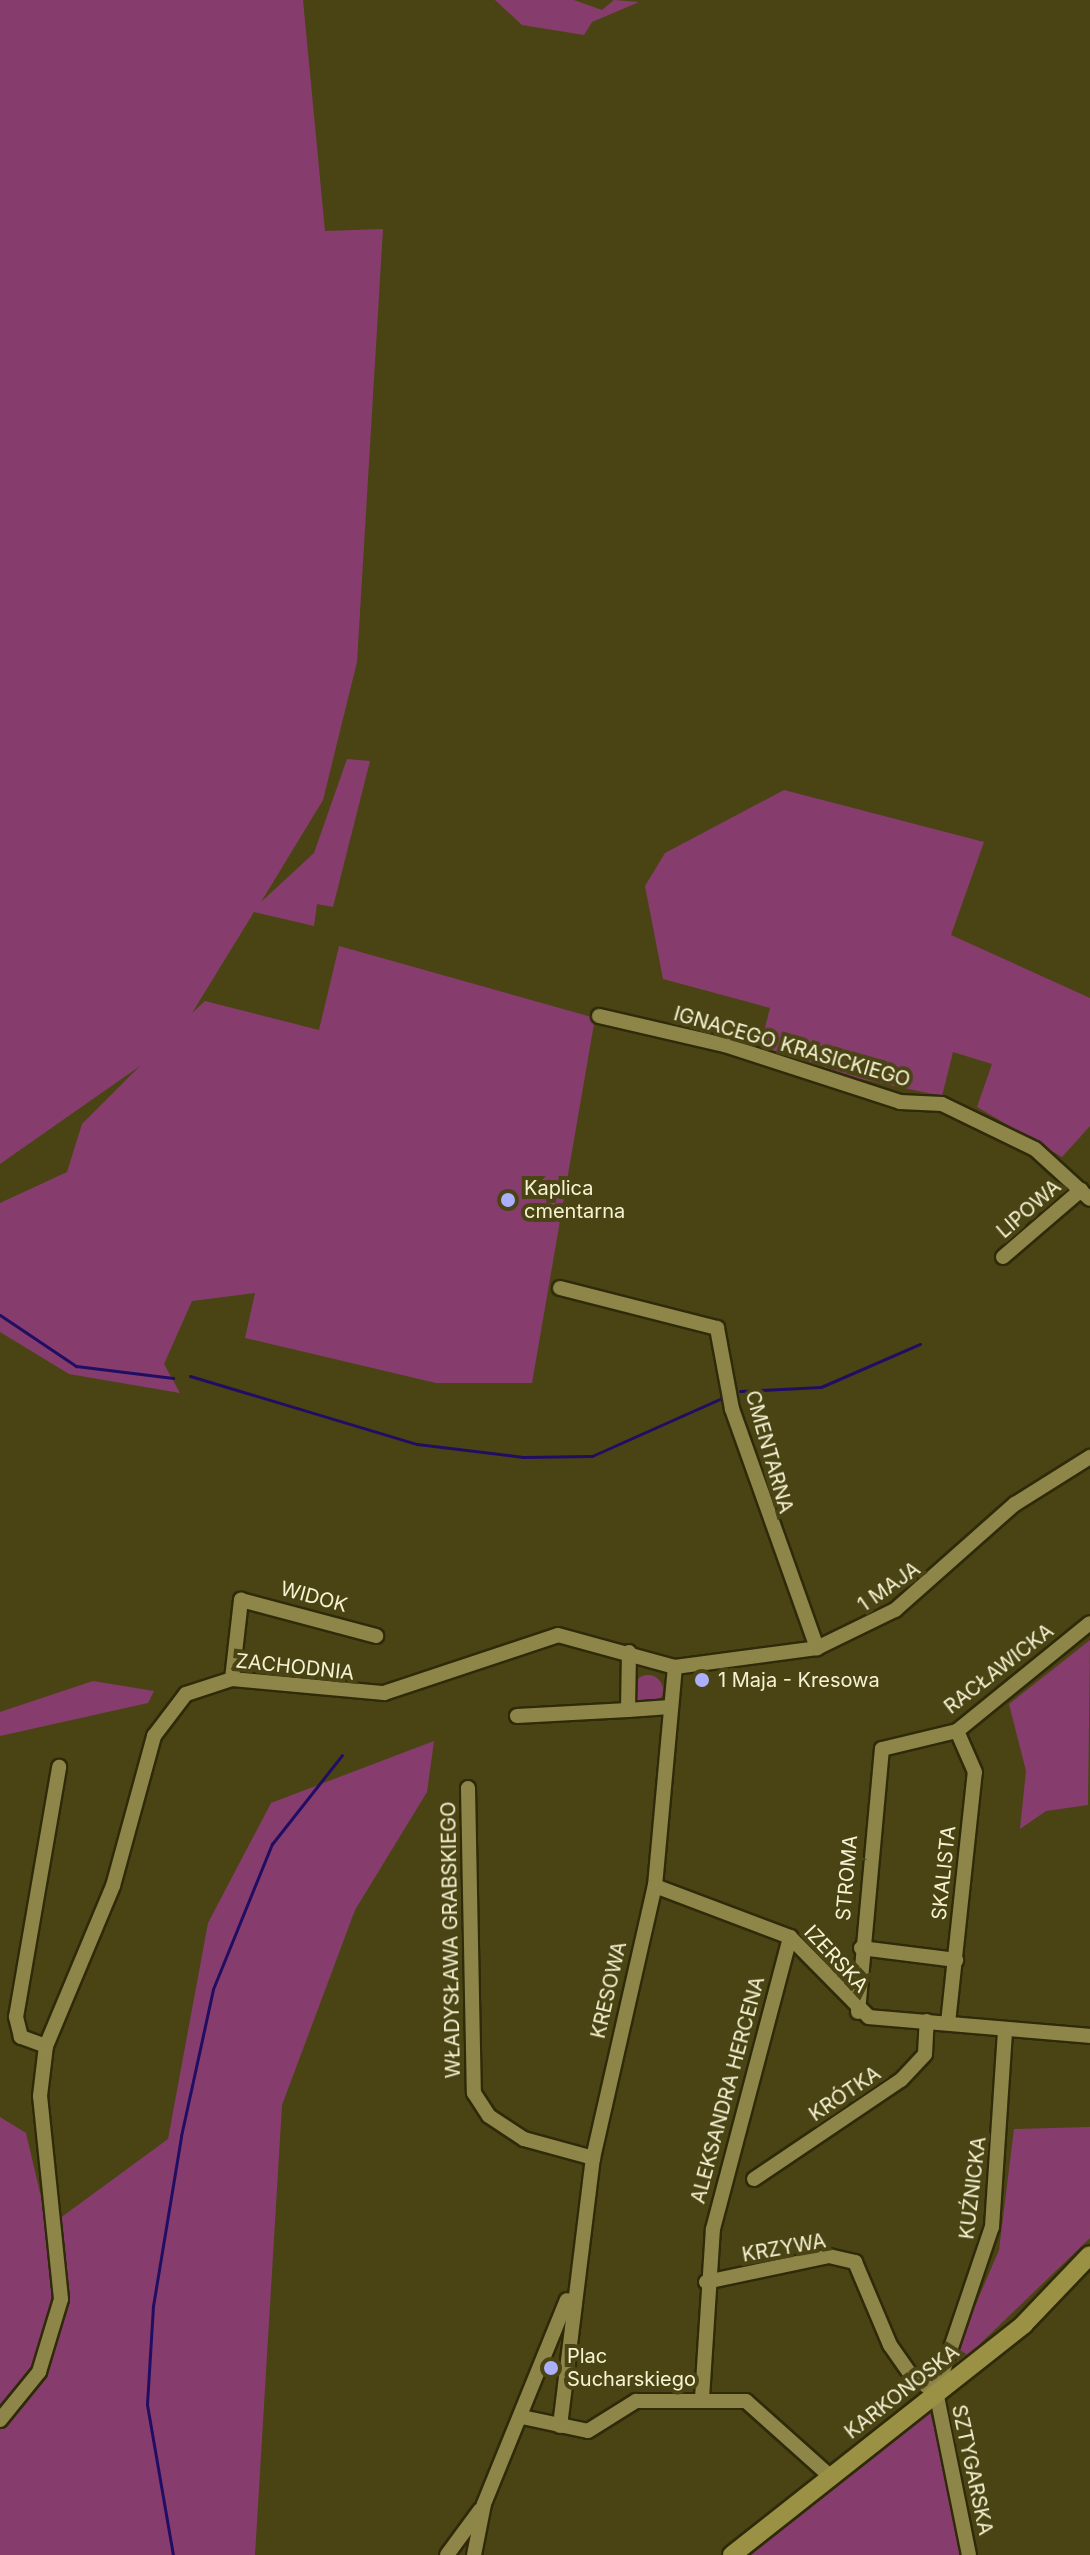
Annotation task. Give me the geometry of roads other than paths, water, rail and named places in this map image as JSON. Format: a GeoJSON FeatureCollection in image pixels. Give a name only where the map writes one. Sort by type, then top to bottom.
{"type":"FeatureCollection","features":[{"type":"Feature","properties":{"kind":"main road","name":"KARKONOSKA"},"geometry":{"type":"LineString","coordinates":[[732,2555],[1024,2324],[1090,2255]]}},
{"type":"Feature","properties":{"kind":"street","name":"IGNACEGO KRASICKIEGO"},"geometry":{"type":"LineString","coordinates":[[599,1016],[725,1045],[900,1102],[942,1104],[1035,1149],[1086,1195]]}},
{"type":"Feature","properties":{"kind":"street","name":"LIPOWA"},"geometry":{"type":"LineString","coordinates":[[1003,1257],[1086,1195]]}},
{"type":"Feature","properties":{"kind":"street","name":"CMENTARNA"},"geometry":{"type":"LineString","coordinates":[[560,1288],[717,1328],[742,1439],[817,1648]]}},
{"type":"Feature","properties":{"kind":"street","name":"1 MAJA"},"geometry":{"type":"LineString","coordinates":[[675,1667],[817,1648],[895,1610],[1015,1504],[1090,1457]]}},
{"type":"Feature","properties":{"kind":"street","name":"WIDOK"},"geometry":{"type":"LineString","coordinates":[[232,1679],[241,1600],[376,1636]]}},
{"type":"Feature","properties":{"kind":"street","name":"RACŁAWICKA"},"geometry":{"type":"LineString","coordinates":[[882,1749],[957,1731],[1090,1623]]}},
{"type":"Feature","properties":{"kind":"street","name":"ZACHODNIA"},"geometry":{"type":"LineString","coordinates":[[0,2420],[39,2372],[61,2299],[40,2096],[46,2046],[113,1886],[154,1736],[186,1694],[232,1679],[384,1693],[536,1637],[583,1637],[675,1667]]}},
{"type":"Feature","properties":{"kind":"street"},"geometry":{"type":"LineString","coordinates":[[628,1710],[629,1652]]}},
{"type":"Feature","properties":{"kind":"street","name":"KRESOWA"},"geometry":{"type":"LineString","coordinates":[[574,2281],[593,2158],[655,1886],[675,1667]]}},
{"type":"Feature","properties":{"kind":"street"},"geometry":{"type":"LineString","coordinates":[[517,1716],[670,1707]]}},
{"type":"Feature","properties":{"kind":"street","name":"SKALISTA"},"geometry":{"type":"LineString","coordinates":[[948,2023],[975,1772],[957,1731]]}},
{"type":"Feature","properties":{"kind":"street","name":"STROMA"},"geometry":{"type":"LineString","coordinates":[[858,2012],[861,1948],[882,1749]]}},
{"type":"Feature","properties":{"kind":"street"},"geometry":{"type":"LineString","coordinates":[[46,2046],[21,2037],[16,2017],[59,1767]]}},
{"type":"Feature","properties":{"kind":"street","name":"WŁADYSŁAWA GRABSKIEGO"},"geometry":{"type":"LineString","coordinates":[[468,1788],[474,2093],[489,2116],[524,2139],[593,2158]]}},
{"type":"Feature","properties":{"kind":"street","name":"IZERSKA"},"geometry":{"type":"LineString","coordinates":[[655,1886],[790,1937],[858,2012],[1090,2036]]}},
{"type":"Feature","properties":{"kind":"street","name":"ALEKSANDRA HERCENA"},"geometry":{"type":"LineString","coordinates":[[702,2398],[706,2282],[728,2157],[790,1937]]}},
{"type":"Feature","properties":{"kind":"street"},"geometry":{"type":"LineString","coordinates":[[861,1948],[956,1960]]}},
{"type":"Feature","properties":{"kind":"street","name":"KRÓTKA"},"geometry":{"type":"LineString","coordinates":[[754,2179],[901,2080],[925,2054],[927,2021]]}},
{"type":"Feature","properties":{"kind":"street","name":"KUŹNICKA"},"geometry":{"type":"LineString","coordinates":[[936,2392],[992,2227],[1005,2029]]}},
{"type":"Feature","properties":{"kind":"street","name":"KRZYWA"},"geometry":{"type":"LineString","coordinates":[[706,2282],[829,2256],[855,2262],[890,2345],[913,2378],[936,2392]]}},
{"type":"Feature","properties":{"kind":"street"},"geometry":{"type":"LineString","coordinates":[[447,2555],[484,2504],[529,2402],[574,2281]]}},
{"type":"Feature","properties":{"kind":"street"},"geometry":{"type":"LineString","coordinates":[[560,2426],[574,2281]]}},
{"type":"Feature","properties":{"kind":"street","name":"SZTYGARSKA"},"geometry":{"type":"LineString","coordinates":[[936,2392],[969,2555]]}},
{"type":"Feature","properties":{"kind":"street"},"geometry":{"type":"LineString","coordinates":[[522,2417],[588,2431],[636,2401],[702,2398],[746,2401],[769,2414],[831,2477]]}},
{"type":"Feature","properties":{"kind":"street"},"geometry":{"type":"LineString","coordinates":[[474,2555],[484,2504]]}},
{"type":"Feature","properties":{"kind":"waterway"},"geometry":{"type":"LineString","coordinates":[[0,1315],[76,1366],[173,1378]]}},
{"type":"Feature","properties":{"kind":"waterway"},"geometry":{"type":"LineString","coordinates":[[740,1391],[821,1387],[920,1344]]}},
{"type":"Feature","properties":{"kind":"waterway"},"geometry":{"type":"LineString","coordinates":[[190,1376],[417,1444],[523,1457],[592,1456],[722,1398]]}},
{"type":"Feature","properties":{"kind":"waterway"},"geometry":{"type":"LineString","coordinates":[[173,2555],[147,2404],[153,2306],[181,2136],[213,1989],[272,1844],[342,1755]]}},
{"type":"Feature","properties":{"kind":"place","name":"Kaplica cmentarna"},"geometry":{"type":"Point","coordinates":[508,1200]}},
{"type":"Feature","properties":{"kind":"place","name":"1 Maja - Kresowa"},"geometry":{"type":"Point","coordinates":[702,1680]}},
{"type":"Feature","properties":{"kind":"place","name":"Plac Sucharskiego"},"geometry":{"type":"Point","coordinates":[551,2368]}}]}
